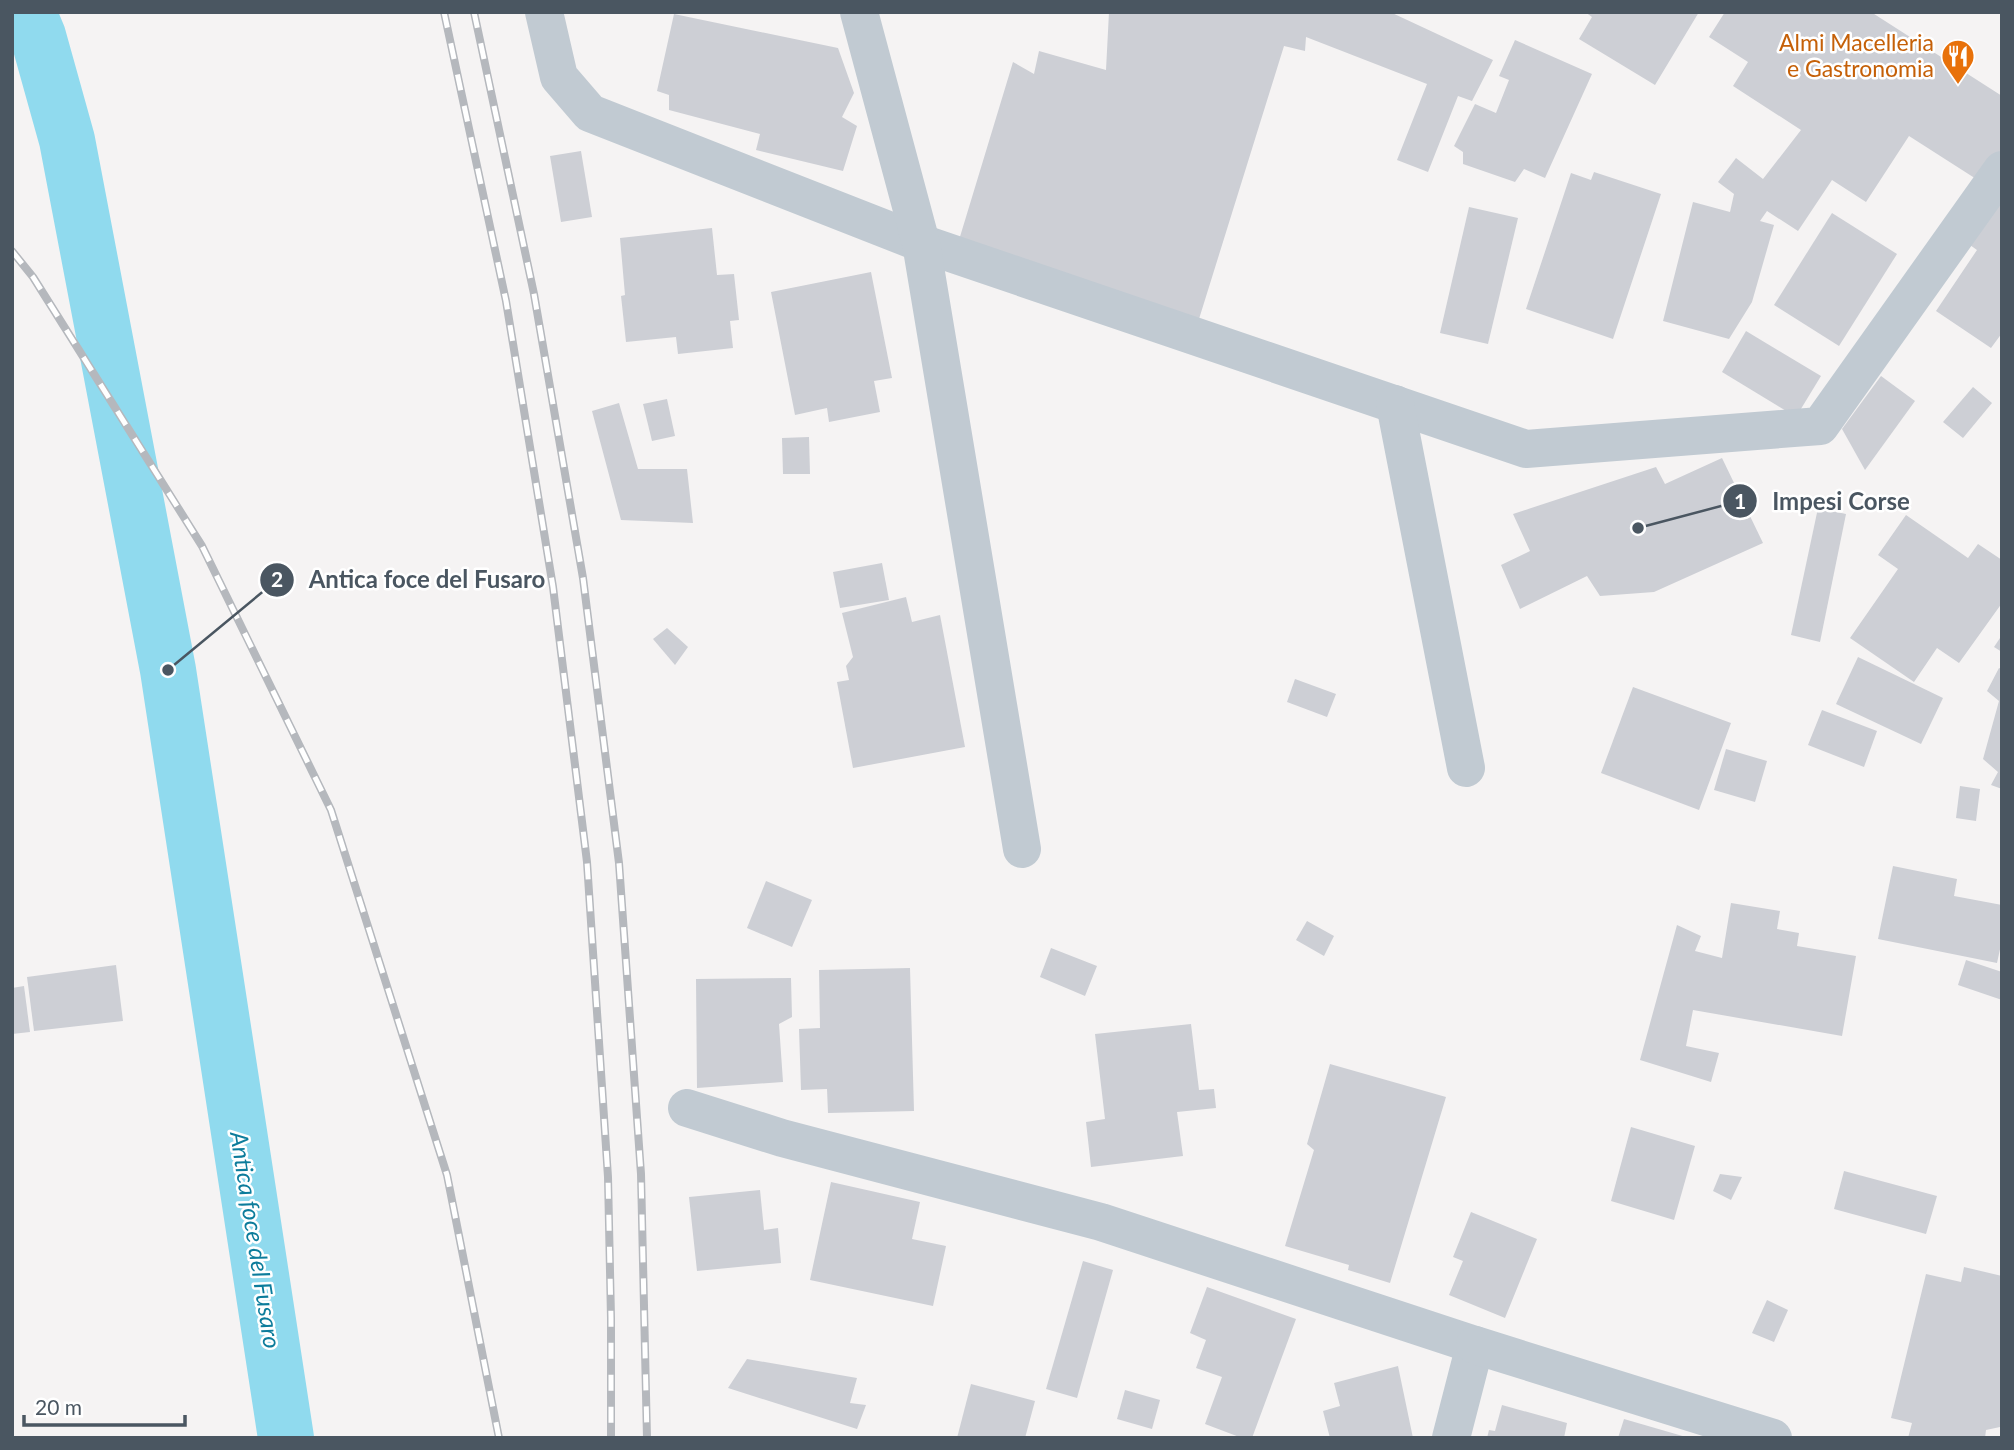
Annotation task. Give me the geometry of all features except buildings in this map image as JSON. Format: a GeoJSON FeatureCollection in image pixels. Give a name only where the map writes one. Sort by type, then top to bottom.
{"type":"FeatureCollection","features":[{"type":"Feature","properties":{"kind":"street"},"geometry":{"type":"LineString","coordinates":[[544,12],[559,77],[590,113],[921,243],[1526,449],[1820,426],[2002,170]]}},
{"type":"Feature","properties":{"kind":"street"},"geometry":{"type":"LineString","coordinates":[[859,12],[921,243],[1022,849]]}},
{"type":"Feature","properties":{"kind":"street"},"geometry":{"type":"LineString","coordinates":[[1395,404],[1466,768]]}},
{"type":"Feature","properties":{"kind":"street"},"geometry":{"type":"LineString","coordinates":[[687,1108],[782,1138],[1101,1222],[1475,1345],[1773,1438]]}},
{"type":"Feature","properties":{"kind":"street"},"geometry":{"type":"LineString","coordinates":[[1451,1438],[1475,1345]]}},
{"type":"Feature","properties":{"kind":"waterway","name":"Antica foce del Fusaro"},"geometry":{"type":"LineString","coordinates":[[28,12],[38,36],[67,140],[168,670],[286,1438]]}},
{"type":"Feature","properties":{"kind":"railway"},"geometry":{"type":"LineString","coordinates":[[444,12],[506,301],[553,587],[587,862],[608,1177],[611,1438]]}},
{"type":"Feature","properties":{"kind":"railway"},"geometry":{"type":"LineString","coordinates":[[474,12],[534,294],[583,578],[619,863],[641,1174],[647,1438]]}},
{"type":"Feature","properties":{"kind":"railway"},"geometry":{"type":"LineString","coordinates":[[12,251],[33,277],[202,546],[331,810],[447,1175],[499,1438]]}},
{"type":"Feature","properties":{"kind":"place","name":"Almi Macelleria e Gastronomia"},"geometry":{"type":"Point","coordinates":[1958,86]}},
{"type":"Feature","properties":{"kind":"place","name":"Impesi Corse"},"geometry":{"type":"Point","coordinates":[1638,528]}},
{"type":"Feature","properties":{"kind":"place","name":"Antica foce del Fusaro"},"geometry":{"type":"Point","coordinates":[168,670]}}]}
